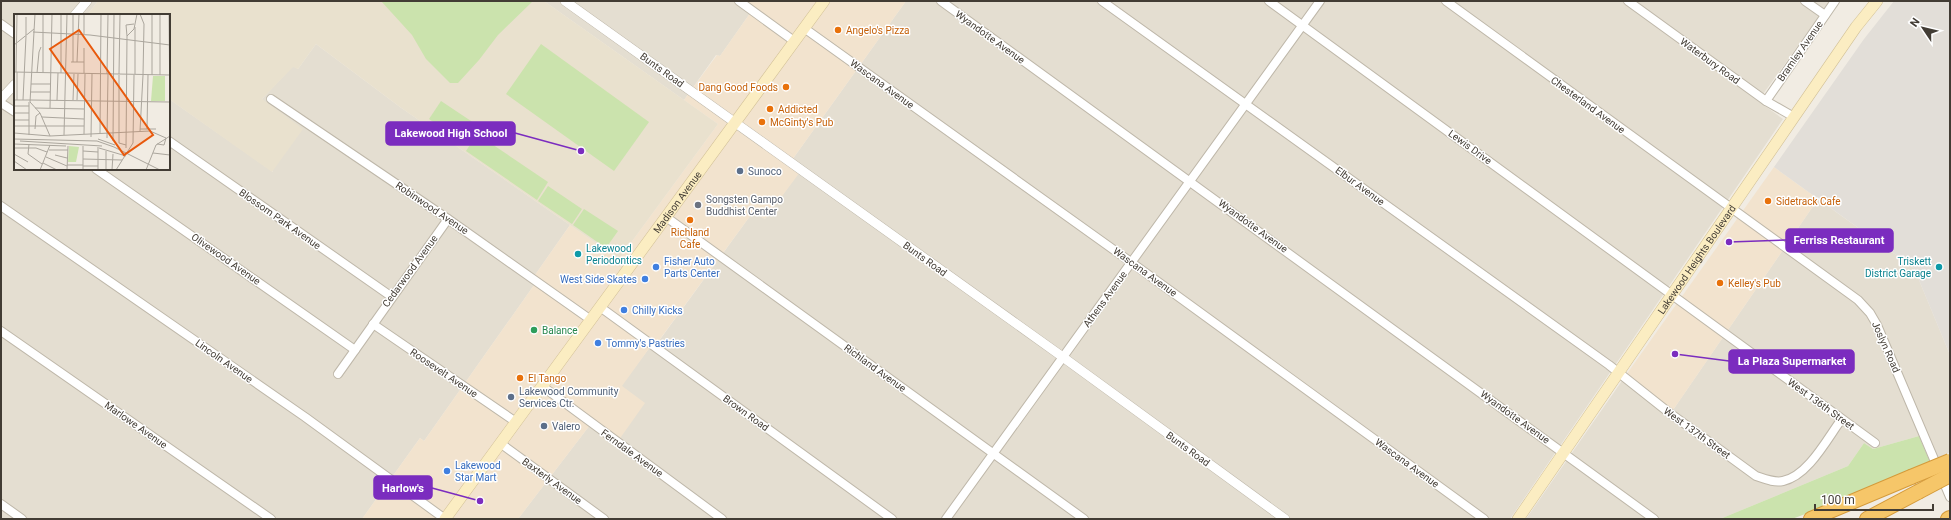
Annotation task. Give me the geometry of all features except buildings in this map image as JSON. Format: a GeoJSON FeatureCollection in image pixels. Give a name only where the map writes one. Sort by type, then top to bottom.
{"type":"FeatureCollection","features":[{"type":"Feature","properties":{"kind":"highway"},"geometry":{"type":"LineString","coordinates":[[1811,519],[1950,461]]}},
{"type":"Feature","properties":{"kind":"highway"},"geometry":{"type":"LineString","coordinates":[[1867,519],[1950,475]]}},
{"type":"Feature","properties":{"kind":"main road","name":"Madison Avenue"},"geometry":{"type":"LineString","coordinates":[[445,519],[824,1]]}},
{"type":"Feature","properties":{"kind":"main road","name":"Lakewood Heights Boulevard"},"geometry":{"type":"LineString","coordinates":[[1518,519],[1856,27],[1877,1]]}},
{"type":"Feature","properties":{"kind":"street"},"geometry":{"type":"LineString","coordinates":[[76,14],[87,1]]}},
{"type":"Feature","properties":{"kind":"street","name":"Bunts Road"},"geometry":{"type":"LineString","coordinates":[[565,1],[1063,357],[1284,519]]}},
{"type":"Feature","properties":{"kind":"street"},"geometry":{"type":"LineString","coordinates":[[739,1],[794,41]]}},
{"type":"Feature","properties":{"kind":"street","name":"Wyandotte Avenue"},"geometry":{"type":"LineString","coordinates":[[941,1],[1565,452],[1654,519]]}},
{"type":"Feature","properties":{"kind":"street","name":"Elbur Avenue"},"geometry":{"type":"LineString","coordinates":[[1102,1],[1618,372]]}},
{"type":"Feature","properties":{"kind":"street","name":"Lewis Drive"},"geometry":{"type":"LineString","coordinates":[[1269,1],[1672,293]]}},
{"type":"Feature","properties":{"kind":"street","name":"Athens Avenue"},"geometry":{"type":"LineString","coordinates":[[946,519],[1320,1]]}},
{"type":"Feature","properties":{"kind":"street","name":"Chesterland Avenue"},"geometry":{"type":"LineString","coordinates":[[1446,1],[1731,208]]}},
{"type":"Feature","properties":{"kind":"street","name":"Waterbury Road"},"geometry":{"type":"LineString","coordinates":[[1628,1],[1766,101],[1794,118]]}},
{"type":"Feature","properties":{"kind":"street"},"geometry":{"type":"LineString","coordinates":[[1805,1],[1825,15]]}},
{"type":"Feature","properties":{"kind":"street","name":"Bramley Avenue"},"geometry":{"type":"LineString","coordinates":[[1766,101],[1835,1]]}},
{"type":"Feature","properties":{"kind":"street"},"geometry":{"type":"LineString","coordinates":[[1,24],[14,33]]}},
{"type":"Feature","properties":{"kind":"street","name":"Wascana Avenue"},"geometry":{"type":"LineString","coordinates":[[804,28],[1131,262],[1484,519]]}},
{"type":"Feature","properties":{"kind":"street"},"geometry":{"type":"LineString","coordinates":[[1,99],[14,85]]}},
{"type":"Feature","properties":{"kind":"street","name":"Robinwood Avenue"},"geometry":{"type":"LineString","coordinates":[[270,99],[448,218],[591,320]]}},
{"type":"Feature","properties":{"kind":"street"},"geometry":{"type":"LineString","coordinates":[[1,103],[14,111]]}},
{"type":"Feature","properties":{"kind":"street","name":"Blossom Park Avenue"},"geometry":{"type":"LineString","coordinates":[[170,142],[392,297]]}},
{"type":"Feature","properties":{"kind":"street","name":"Olivewood Avenue"},"geometry":{"type":"LineString","coordinates":[[97,170],[355,350]]}},
{"type":"Feature","properties":{"kind":"street","name":"Lincoln Avenue"},"geometry":{"type":"LineString","coordinates":[[1,206],[299,413],[445,519]]}},
{"type":"Feature","properties":{"kind":"street","name":"Joslyn Road"},"geometry":{"type":"LineString","coordinates":[[1731,208],[1858,300],[1870,313],[1950,497]]}},
{"type":"Feature","properties":{"kind":"street","name":"Richland Avenue"},"geometry":{"type":"LineString","coordinates":[[666,217],[1084,519]]}},
{"type":"Feature","properties":{"kind":"street","name":"Cedarwood Avenue"},"geometry":{"type":"LineString","coordinates":[[373,324],[448,218]]}},
{"type":"Feature","properties":{"kind":"street","name":"West 136th Street"},"geometry":{"type":"LineString","coordinates":[[1672,293],[1875,444]]}},
{"type":"Feature","properties":{"kind":"street","name":"Brown Road"},"geometry":{"type":"LineString","coordinates":[[600,306],[892,519]]}},
{"type":"Feature","properties":{"kind":"street"},"geometry":{"type":"LineString","coordinates":[[338,374],[373,324]]}},
{"type":"Feature","properties":{"kind":"street","name":"Roosevelt Avenue"},"geometry":{"type":"LineString","coordinates":[[373,324],[516,422]]}},
{"type":"Feature","properties":{"kind":"street","name":"Marlowe Avenue"},"geometry":{"type":"LineString","coordinates":[[1,331],[271,519]]}},
{"type":"Feature","properties":{"kind":"street","name":"West 137th Street"},"geometry":{"type":"LineString","coordinates":[[1618,372],[1667,411],[1756,476],[1769,481],[1783,482],[1796,476],[1808,466],[1841,420]]}},
{"type":"Feature","properties":{"kind":"street","name":"Ferndale Avenue"},"geometry":{"type":"LineString","coordinates":[[542,386],[722,519]]}},
{"type":"Feature","properties":{"kind":"street","name":"Baxterly Avenue"},"geometry":{"type":"LineString","coordinates":[[500,443],[604,519]]}},
{"type":"Feature","properties":{"kind":"street"},"geometry":{"type":"LineString","coordinates":[[1,504],[22,519]]}},
{"type":"Feature","properties":{"kind":"shaded area"},"geometry":{"type":"Polygon","coordinates":[[[1,1],[98,1],[88,14],[14,14],[14,170],[170,170],[170,100],[273,172],[262,99],[293,66],[298,69],[316,44],[400,107],[570,225],[535,275],[539,278],[424,441],[420,438],[362,519],[1,519],[1,1]]]}},
{"type":"Feature","properties":{"kind":"shaded area"},"geometry":{"type":"Polygon","coordinates":[[[98,1],[544,1],[718,124],[619,259],[400,107],[316,44],[298,69],[293,67],[262,99],[303,129],[272,172],[170,100],[170,14],[88,14],[98,1]]]}},
{"type":"Feature","properties":{"kind":"shaded area"},"geometry":{"type":"Polygon","coordinates":[[[544,1],[742,1],[753,9],[720,56],[716,55],[684,100],[544,1]]]}},
{"type":"Feature","properties":{"kind":"shaded area"},"geometry":{"type":"Polygon","coordinates":[[[742,1],[906,1],[792,160],[803,168],[765,219],[753,212],[656,345],[653,343],[622,386],[645,403],[616,444],[590,425],[518,519],[362,519],[420,438],[424,441],[539,278],[535,275],[570,225],[619,259],[718,124],[684,100],[717,55],[720,56],[753,9],[742,1]]]}},
{"type":"Feature","properties":{"kind":"shaded area"},"geometry":{"type":"Polygon","coordinates":[[[906,1],[1830,1],[1758,101],[1783,119],[1510,519],[725,519],[618,440],[644,403],[621,386],[653,343],[656,345],[753,212],[765,219],[802,168],[792,160],[906,1]]]}},
{"type":"Feature","properties":{"kind":"shaded area"},"geometry":{"type":"Polygon","coordinates":[[[1894,1],[1950,1],[1950,355],[1914,268],[1774,167],[1864,39],[1894,1]]]}},
{"type":"Feature","properties":{"kind":"shaded area"},"geometry":{"type":"Polygon","coordinates":[[[1774,167],[1818,199],[1673,410],[1626,375],[1774,167]]]}},
{"type":"Feature","properties":{"kind":"shaded area"},"geometry":{"type":"Polygon","coordinates":[[[1818,199],[1914,268],[1950,355],[1950,452],[1930,462],[1919,436],[1873,449],[1864,443],[1848,466],[1720,519],[1526,519],[1626,375],[1673,410],[1818,199]]]}},
{"type":"Feature","properties":{"kind":"shaded area"},"geometry":{"type":"Polygon","coordinates":[[[590,425],[717,519],[518,519],[590,425]]]}},
{"type":"Feature","properties":{"kind":"green space"},"geometry":{"type":"Polygon","coordinates":[[[381,1],[533,1],[498,35],[479,60],[458,83],[450,83],[426,59],[412,35],[381,1]]]}},
{"type":"Feature","properties":{"kind":"green space"},"geometry":{"type":"Polygon","coordinates":[[[541,44],[649,122],[614,171],[506,94],[541,44]]]}},
{"type":"Feature","properties":{"kind":"green space"},"geometry":{"type":"Polygon","coordinates":[[[441,101],[477,125],[465,143],[429,119],[441,101]]]}},
{"type":"Feature","properties":{"kind":"green space"},"geometry":{"type":"Polygon","coordinates":[[[477,134],[548,182],[537,200],[466,151],[477,134]]]}},
{"type":"Feature","properties":{"kind":"green space"},"geometry":{"type":"Polygon","coordinates":[[[548,186],[582,209],[572,224],[538,201],[548,186]]]}},
{"type":"Feature","properties":{"kind":"green space"},"geometry":{"type":"Polygon","coordinates":[[[584,209],[618,231],[606,248],[573,225],[584,209]]]}},
{"type":"Feature","properties":{"kind":"green space"},"geometry":{"type":"Polygon","coordinates":[[[1919,436],[1930,462],[1858,494],[1792,519],[1720,519],[1848,466],[1864,443],[1873,449],[1919,436]]]}},
{"type":"Feature","properties":{"kind":"place","name":"Angelo's Pizza"},"geometry":{"type":"Point","coordinates":[838,30]}},
{"type":"Feature","properties":{"kind":"place","name":"Dang Good Foods"},"geometry":{"type":"Point","coordinates":[786,87]}},
{"type":"Feature","properties":{"kind":"place","name":"Addicted"},"geometry":{"type":"Point","coordinates":[770,109]}},
{"type":"Feature","properties":{"kind":"place","name":"McGinty's Pub"},"geometry":{"type":"Point","coordinates":[762,122]}},
{"type":"Feature","properties":{"kind":"place","name":"Lakewood High School"},"geometry":{"type":"Point","coordinates":[581,151]}},
{"type":"Feature","properties":{"kind":"place","name":"Sunoco"},"geometry":{"type":"Point","coordinates":[740,171]}},
{"type":"Feature","properties":{"kind":"place","name":"Sidetrack Cafe"},"geometry":{"type":"Point","coordinates":[1768,201]}},
{"type":"Feature","properties":{"kind":"place","name":"Songsten Gampo Buddhist Center"},"geometry":{"type":"Point","coordinates":[698,205]}},
{"type":"Feature","properties":{"kind":"place","name":"Richland Cafe"},"geometry":{"type":"Point","coordinates":[690,220]}},
{"type":"Feature","properties":{"kind":"place","name":"Ferriss Restaurant"},"geometry":{"type":"Point","coordinates":[1729,242]}},
{"type":"Feature","properties":{"kind":"place","name":"Lakewood Periodontics"},"geometry":{"type":"Point","coordinates":[578,254]}},
{"type":"Feature","properties":{"kind":"place","name":"Fisher Auto Parts Center"},"geometry":{"type":"Point","coordinates":[656,267]}},
{"type":"Feature","properties":{"kind":"place","name":"Triskett District Garage"},"geometry":{"type":"Point","coordinates":[1939,267]}},
{"type":"Feature","properties":{"kind":"place","name":"West Side Skates"},"geometry":{"type":"Point","coordinates":[645,279]}},
{"type":"Feature","properties":{"kind":"place","name":"Kelley's Pub"},"geometry":{"type":"Point","coordinates":[1720,283]}},
{"type":"Feature","properties":{"kind":"place","name":"Chilly Kicks"},"geometry":{"type":"Point","coordinates":[624,310]}},
{"type":"Feature","properties":{"kind":"place","name":"Balance"},"geometry":{"type":"Point","coordinates":[534,330]}},
{"type":"Feature","properties":{"kind":"place","name":"Tommy's Pastries"},"geometry":{"type":"Point","coordinates":[598,343]}},
{"type":"Feature","properties":{"kind":"place","name":"La Plaza Supermarket"},"geometry":{"type":"Point","coordinates":[1675,354]}},
{"type":"Feature","properties":{"kind":"place","name":"El Tango"},"geometry":{"type":"Point","coordinates":[520,378]}},
{"type":"Feature","properties":{"kind":"place","name":"Lakewood Community Services Ctr."},"geometry":{"type":"Point","coordinates":[511,397]}},
{"type":"Feature","properties":{"kind":"place","name":"Valero"},"geometry":{"type":"Point","coordinates":[544,426]}},
{"type":"Feature","properties":{"kind":"place","name":"Lakewood Star Mart"},"geometry":{"type":"Point","coordinates":[447,471]}},
{"type":"Feature","properties":{"kind":"place","name":"Harlow's"},"geometry":{"type":"Point","coordinates":[480,501]}}]}
